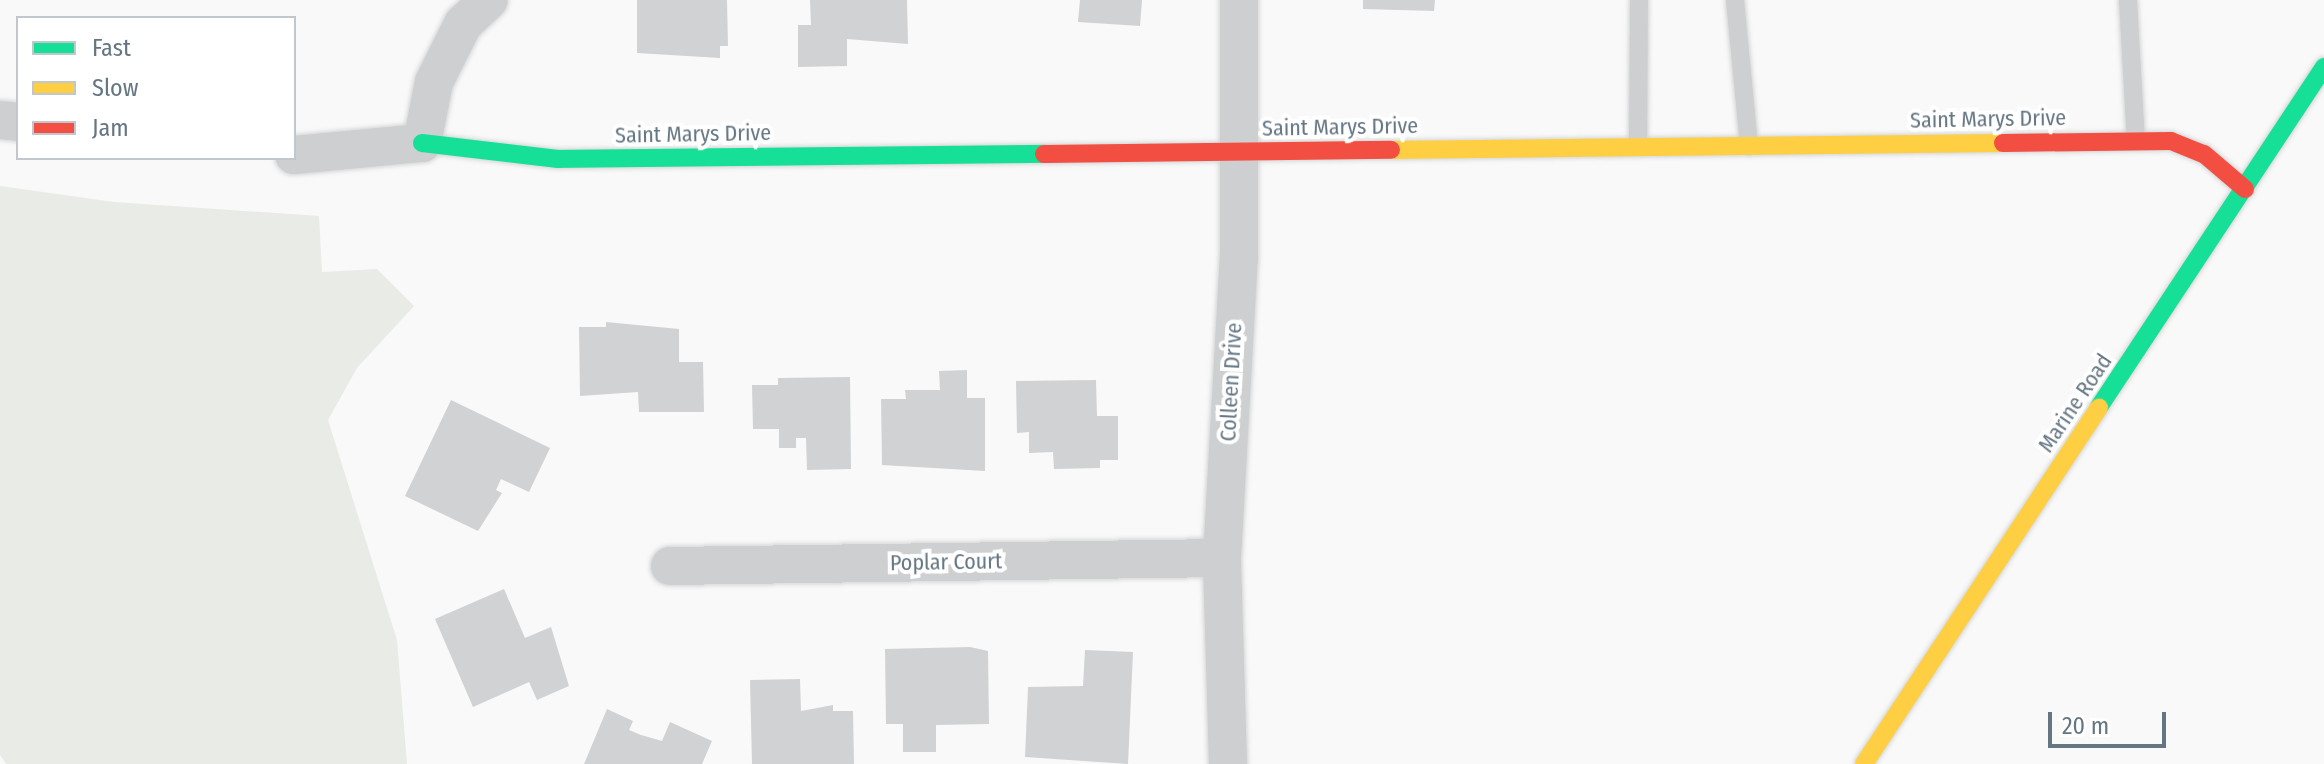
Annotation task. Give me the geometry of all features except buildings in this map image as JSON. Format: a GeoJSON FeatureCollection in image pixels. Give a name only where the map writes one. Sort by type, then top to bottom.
{"type":"FeatureCollection","features":[{"type":"Feature","properties":{"kind":"street"},"geometry":{"type":"LineString","coordinates":[[296,155],[422,143],[434,82],[463,24],[489,0]]}},
{"type":"Feature","properties":{"kind":"street","name":"Colleen Drive"},"geometry":{"type":"LineString","coordinates":[[1228,764],[1222,558],[1239,256],[1239,0]]}},
{"type":"Feature","properties":{"kind":"street","name":"Marine Road"},"geometry":{"type":"LineString","coordinates":[[1864,764],[2324,67]]}},
{"type":"Feature","properties":{"kind":"street","name":"Saint Marys Drive"},"geometry":{"type":"LineString","coordinates":[[422,143],[558,159],[2171,141],[2204,154],[2245,189]]}},
{"type":"Feature","properties":{"kind":"street","name":"Poplar Court"},"geometry":{"type":"LineString","coordinates":[[670,566],[1222,558]]}},
{"type":"Feature","properties":{"kind":"lane"},"geometry":{"type":"LineString","coordinates":[[1638,147],[1639,0]]}},
{"type":"Feature","properties":{"kind":"lane"},"geometry":{"type":"LineString","coordinates":[[1735,0],[1749,146]]}},
{"type":"Feature","properties":{"kind":"lane"},"geometry":{"type":"LineString","coordinates":[[2128,0],[2136,141]]}},
{"type":"Feature","properties":{"kind":"shaded area"},"geometry":{"type":"Polygon","coordinates":[[[0,186],[114,202],[319,216],[322,272],[377,269],[414,306],[357,368],[328,420],[397,640],[407,764],[6,764],[0,755],[0,186]]]}},
{"type":"Feature","properties":{"kind":"traffic: fast"},"geometry":{"type":"LineString","coordinates":[[2099,407],[2324,67]]}},
{"type":"Feature","properties":{"kind":"traffic: fast"},"geometry":{"type":"LineString","coordinates":[[422,143],[558,159],[1044,154]]}},
{"type":"Feature","properties":{"kind":"traffic: slow"},"geometry":{"type":"LineString","coordinates":[[1391,150],[2003,143]]}},
{"type":"Feature","properties":{"kind":"traffic: slow"},"geometry":{"type":"LineString","coordinates":[[1864,764],[2099,407]]}},
{"type":"Feature","properties":{"kind":"traffic: jam"},"geometry":{"type":"LineString","coordinates":[[2003,143],[2171,141],[2204,154],[2245,189]]}},
{"type":"Feature","properties":{"kind":"traffic: jam"},"geometry":{"type":"LineString","coordinates":[[1044,154],[1391,150]]}}]}
